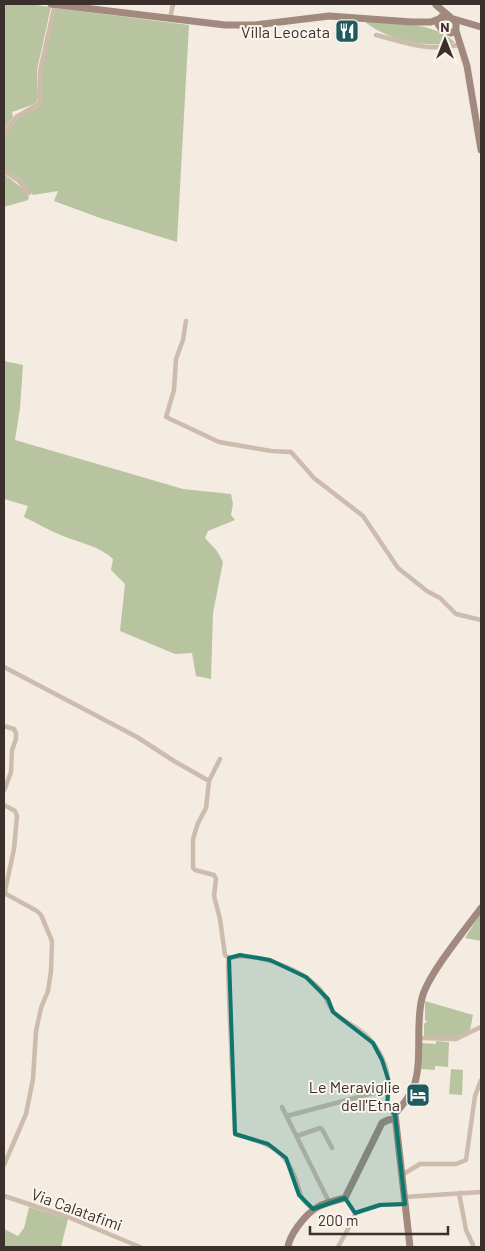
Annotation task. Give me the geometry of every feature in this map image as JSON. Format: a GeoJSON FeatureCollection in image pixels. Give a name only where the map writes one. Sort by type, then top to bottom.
{"type":"FeatureCollection","features":[{"type":"Feature","properties":{"kind":"street"},"geometry":{"type":"LineString","coordinates":[[4,133],[16,116],[39,104],[40,71],[53,4],[225,26],[329,16],[412,22],[431,22],[440,18],[452,18],[481,27]]}},
{"type":"Feature","properties":{"kind":"street"},"geometry":{"type":"LineString","coordinates":[[170,19],[173,4]]}},
{"type":"Feature","properties":{"kind":"street"},"geometry":{"type":"LineString","coordinates":[[436,4],[457,24],[456,30],[467,66],[481,150]]}},
{"type":"Feature","properties":{"kind":"street"},"geometry":{"type":"LineString","coordinates":[[436,4],[440,18],[440,27],[461,45]]}},
{"type":"Feature","properties":{"kind":"street"},"geometry":{"type":"LineString","coordinates":[[412,22],[447,33],[463,27],[481,27]]}},
{"type":"Feature","properties":{"kind":"street"},"geometry":{"type":"LineString","coordinates":[[376,34],[427,47],[461,45]]}},
{"type":"Feature","properties":{"kind":"street"},"geometry":{"type":"LineString","coordinates":[[4,171],[19,181],[29,193]]}},
{"type":"Feature","properties":{"kind":"street"},"geometry":{"type":"LineString","coordinates":[[186,321],[183,340],[176,354],[174,390],[165,414],[166,417],[209,436],[216,442],[271,451],[291,452],[314,478],[364,516],[398,568],[427,591],[440,598],[456,614],[481,620]]}},
{"type":"Feature","properties":{"kind":"street"},"geometry":{"type":"LineString","coordinates":[[4,667],[137,737],[209,781]]}},
{"type":"Feature","properties":{"kind":"street"},"geometry":{"type":"LineString","coordinates":[[4,726],[14,729],[16,733],[11,758],[11,772],[4,791]]}},
{"type":"Feature","properties":{"kind":"street"},"geometry":{"type":"LineString","coordinates":[[220,759],[209,781],[206,808],[198,823],[193,839],[192,868],[214,875],[216,879],[214,896],[226,956],[229,958],[228,1000],[235,1134],[268,1144],[286,1158],[296,1180],[299,1195],[313,1209]]}},
{"type":"Feature","properties":{"kind":"street"},"geometry":{"type":"LineString","coordinates":[[4,804],[15,811],[17,816],[15,844],[5,891],[6,894],[38,911],[52,941],[48,991],[41,1008],[36,1031],[33,1079],[26,1114],[4,1165]]}},
{"type":"Feature","properties":{"kind":"street"},"geometry":{"type":"LineString","coordinates":[[288,1247],[293,1234],[307,1214],[313,1209],[329,1202],[345,1198],[382,1123],[395,1116],[403,1104],[414,1084],[422,998],[428,982],[481,908]]}},
{"type":"Feature","properties":{"kind":"street"},"geometry":{"type":"LineString","coordinates":[[229,958],[240,955],[270,960],[306,976],[328,999],[333,1012],[362,1032],[373,1043],[387,1070],[389,1082],[387,1106],[395,1116],[410,1247]]}},
{"type":"Feature","properties":{"kind":"street"},"geometry":{"type":"LineString","coordinates":[[419,1038],[456,1039],[481,1027]]}},
{"type":"Feature","properties":{"kind":"street"},"geometry":{"type":"LineString","coordinates":[[402,1175],[420,1164],[456,1164],[466,1160],[475,1096],[481,1080]]}},
{"type":"Feature","properties":{"kind":"street"},"geometry":{"type":"LineString","coordinates":[[287,1116],[381,1091],[387,1092]]}},
{"type":"Feature","properties":{"kind":"street"},"geometry":{"type":"LineString","coordinates":[[282,1107],[329,1202]]}},
{"type":"Feature","properties":{"kind":"street"},"geometry":{"type":"LineString","coordinates":[[297,1136],[320,1128],[332,1148]]}},
{"type":"Feature","properties":{"kind":"street"},"geometry":{"type":"LineString","coordinates":[[355,1213],[380,1205],[459,1193],[481,1192]]}},
{"type":"Feature","properties":{"kind":"street"},"geometry":{"type":"LineString","coordinates":[[459,1193],[466,1230],[473,1245]]}},
{"type":"Feature","properties":{"kind":"street","name":"Via Calatafimi"},"geometry":{"type":"LineString","coordinates":[[4,1196],[68,1217],[140,1247]]}},
{"type":"Feature","properties":{"kind":"street"},"geometry":{"type":"LineString","coordinates":[[338,1247],[355,1213],[345,1198]]}},
{"type":"Feature","properties":{"kind":"highlighted area"},"geometry":{"type":"Polygon","coordinates":[[[240,955],[270,960],[306,977],[328,999],[333,1012],[373,1043],[382,1060],[389,1082],[387,1108],[395,1114],[405,1204],[380,1205],[355,1213],[345,1198],[313,1209],[299,1195],[286,1158],[268,1144],[235,1134],[229,958],[240,955]]]}},
{"type":"Feature","properties":{"kind":"green space"},"geometry":{"type":"Polygon","coordinates":[[[4,4],[28,4],[51,7],[37,70],[38,98],[36,103],[12,112],[13,117],[4,129],[4,4]]]}},
{"type":"Feature","properties":{"kind":"green space"},"geometry":{"type":"Polygon","coordinates":[[[56,8],[189,25],[177,242],[100,218],[54,201],[58,191],[33,195],[20,179],[4,169],[4,136],[17,119],[25,112],[35,109],[42,100],[41,71],[56,8]]]}},
{"type":"Feature","properties":{"kind":"green space"},"geometry":{"type":"Polygon","coordinates":[[[364,21],[425,27],[447,36],[455,43],[432,44],[407,41],[383,33],[364,21]]]}},
{"type":"Feature","properties":{"kind":"green space"},"geometry":{"type":"Polygon","coordinates":[[[4,174],[26,191],[28,200],[4,207],[4,174]]]}},
{"type":"Feature","properties":{"kind":"green space"},"geometry":{"type":"Polygon","coordinates":[[[4,361],[23,365],[20,408],[15,440],[183,489],[231,494],[233,504],[231,515],[235,520],[208,531],[205,538],[217,551],[223,562],[213,613],[211,679],[196,676],[192,653],[175,654],[120,631],[125,584],[111,570],[113,559],[95,547],[58,534],[24,517],[28,506],[4,499],[4,361]]]}},
{"type":"Feature","properties":{"kind":"green space"},"geometry":{"type":"Polygon","coordinates":[[[481,913],[481,941],[465,938],[481,913]]]}},
{"type":"Feature","properties":{"kind":"green space"},"geometry":{"type":"Polygon","coordinates":[[[425,1001],[473,1015],[470,1030],[454,1038],[424,1037],[424,1024],[427,1021],[425,1020],[425,1001]]]}},
{"type":"Feature","properties":{"kind":"green space"},"geometry":{"type":"Polygon","coordinates":[[[436,1041],[449,1042],[448,1067],[435,1066],[435,1070],[421,1069],[422,1043],[436,1044],[436,1041]]]}},
{"type":"Feature","properties":{"kind":"green space"},"geometry":{"type":"Polygon","coordinates":[[[451,1069],[463,1070],[462,1095],[449,1094],[451,1069]]]}},
{"type":"Feature","properties":{"kind":"green space"},"geometry":{"type":"Polygon","coordinates":[[[29,1207],[68,1219],[61,1247],[4,1247],[4,1229],[18,1236],[24,1228],[29,1207]]]}},
{"type":"Feature","properties":{"kind":"place","name":"Villa Leocata"},"geometry":{"type":"Point","coordinates":[347,31]}},
{"type":"Feature","properties":{"kind":"place","name":"Le Meraviglie dell'Etna"},"geometry":{"type":"Point","coordinates":[418,1095]}}]}
